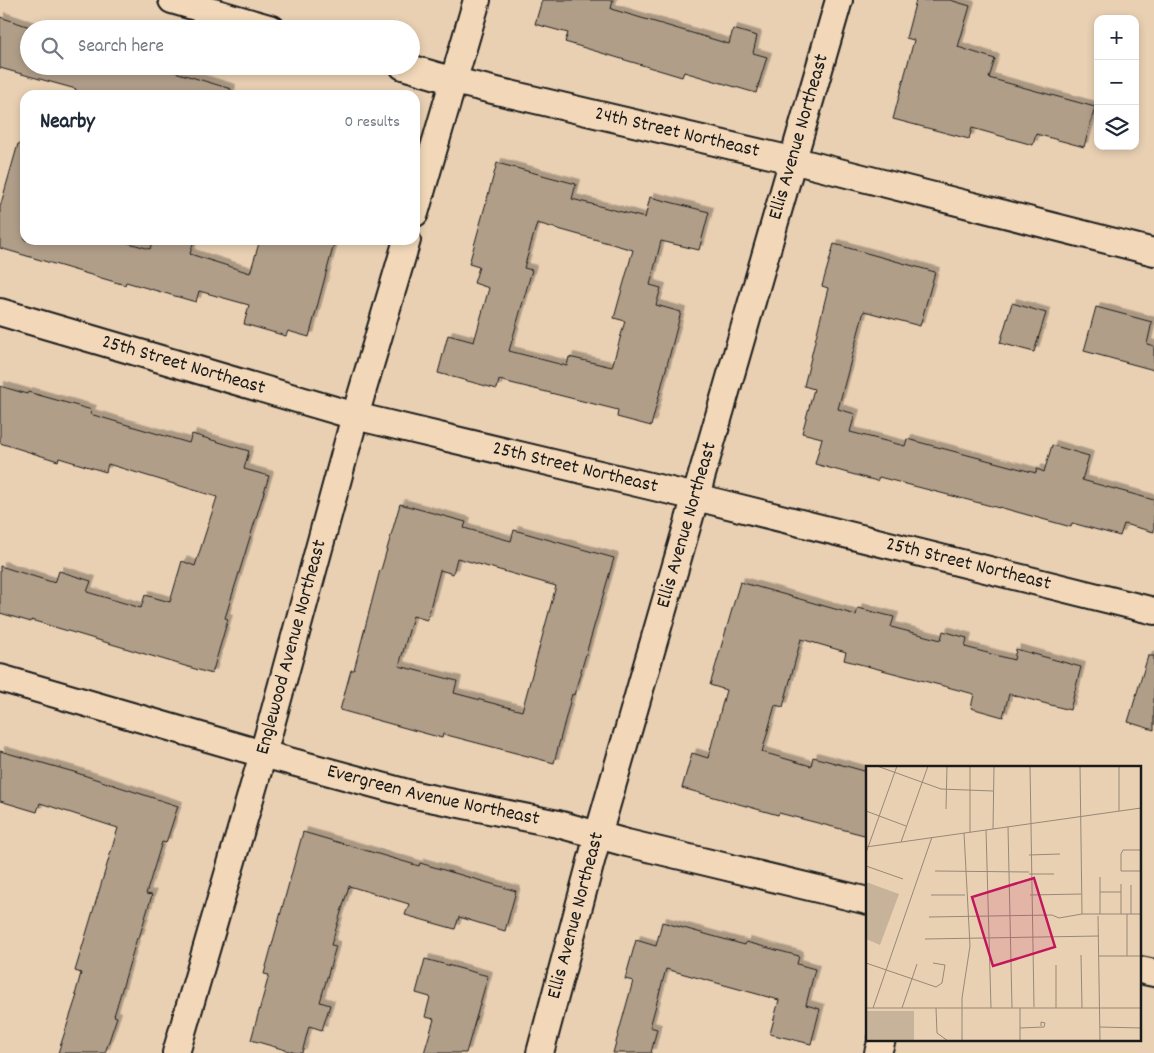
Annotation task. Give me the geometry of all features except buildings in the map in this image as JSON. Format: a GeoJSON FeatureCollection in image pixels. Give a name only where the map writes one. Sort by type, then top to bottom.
{"type":"FeatureCollection","features":[{"type":"Feature","properties":{"kind":"street"},"geometry":{"type":"LineString","coordinates":[[172,0],[241,20]]}},
{"type":"Feature","properties":{"kind":"street"},"geometry":{"type":"LineString","coordinates":[[420,196],[477,0]]}},
{"type":"Feature","properties":{"kind":"street","name":"Ellis Avenue Northeast"},"geometry":{"type":"LineString","coordinates":[[540,1053],[598,835],[839,0]]}},
{"type":"Feature","properties":{"kind":"street","name":"24th Street Northeast"},"geometry":{"type":"LineString","coordinates":[[420,71],[454,81],[792,160],[1154,252]]}},
{"type":"Feature","properties":{"kind":"street","name":"Englewood Avenue Northeast"},"geometry":{"type":"LineString","coordinates":[[176,1053],[263,754],[355,416],[406,245]]}},
{"type":"Feature","properties":{"kind":"street","name":"25th Street Northeast"},"geometry":{"type":"LineString","coordinates":[[0,312],[355,416],[696,497],[1154,611]]}},
{"type":"Feature","properties":{"kind":"street","name":"Evergreen Avenue Northeast"},"geometry":{"type":"LineString","coordinates":[[0,678],[263,754],[415,795],[558,824],[626,843],[866,901]]}},
{"type":"Feature","properties":{"kind":"street"},"geometry":{"type":"LineString","coordinates":[[878,1053],[882,1040]]}}]}
